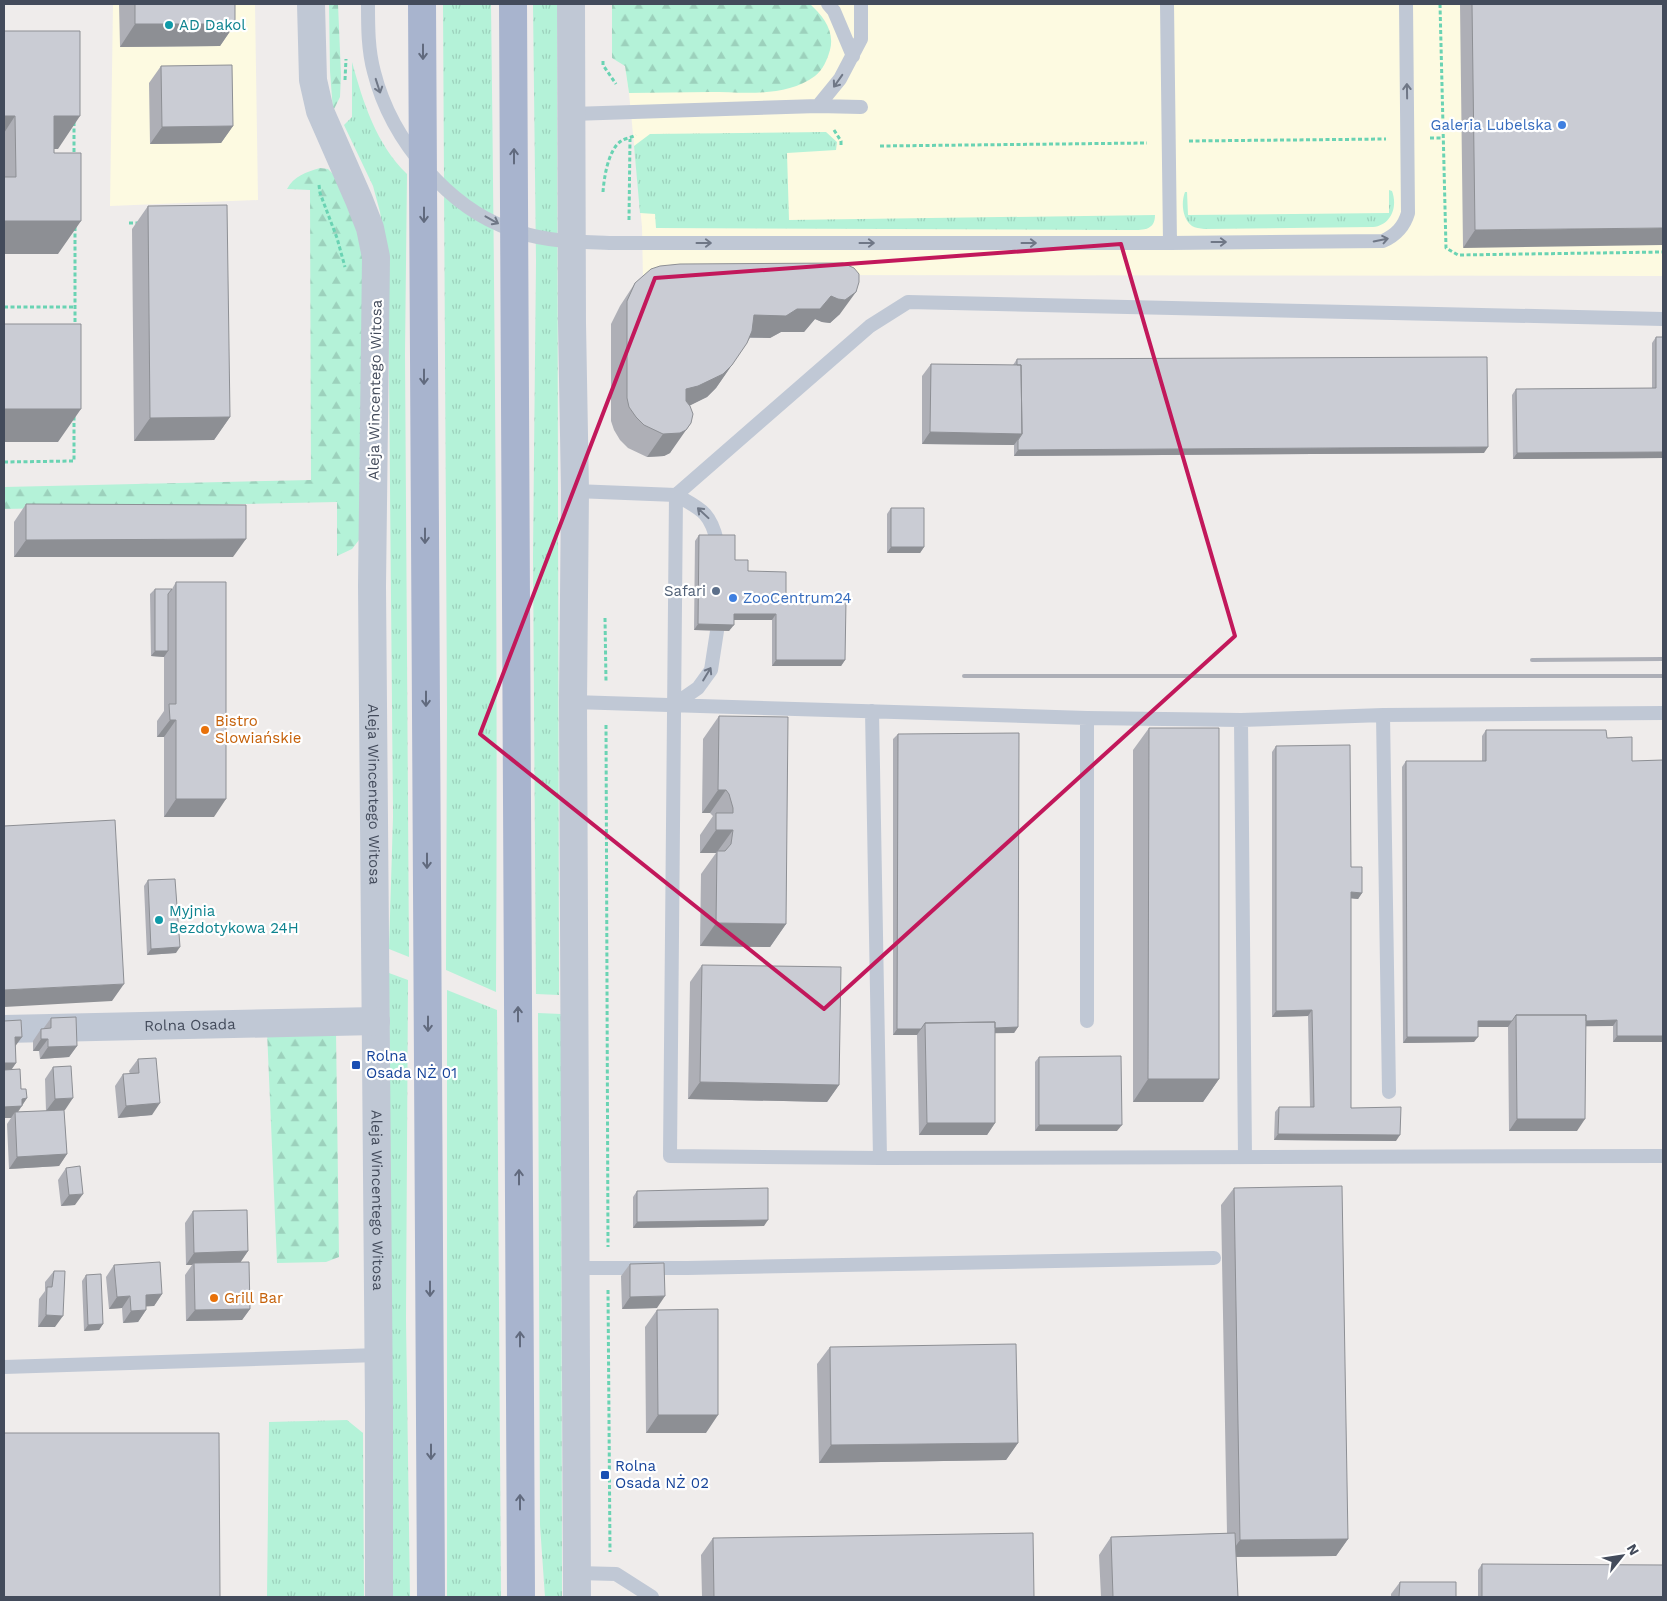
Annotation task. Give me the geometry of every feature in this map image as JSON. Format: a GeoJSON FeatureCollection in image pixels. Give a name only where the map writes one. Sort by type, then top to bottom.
{"type":"FeatureCollection","features":[{"type":"Feature","properties":{"kind":"main road"},"geometry":{"type":"LineString","coordinates":[[422,4],[431,1597]]}},
{"type":"Feature","properties":{"kind":"main road"},"geometry":{"type":"LineString","coordinates":[[513,4],[521,1597]]}},
{"type":"Feature","properties":{"kind":"street","name":"Aleja Wincentego Witosa"},"geometry":{"type":"LineString","coordinates":[[311,4],[314,80],[320,110],[362,207],[370,228],[376,257],[372,586],[378,1597]]}},
{"type":"Feature","properties":{"kind":"street"},"geometry":{"type":"LineString","coordinates":[[571,4],[577,1585]]}},
{"type":"Feature","properties":{"kind":"street","name":"Rolna Osada"},"geometry":{"type":"LineString","coordinates":[[4,1029],[376,1021]]}},
{"type":"Feature","properties":{"kind":"lane"},"geometry":{"type":"LineString","coordinates":[[368,4],[368,43],[373,70],[382,97],[397,128],[412,152],[420,163],[456,199],[496,223],[516,232],[532,236],[560,241],[656,243],[1383,241],[1394,236],[1406,220],[1408,213],[1406,4]]}},
{"type":"Feature","properties":{"kind":"lane"},"geometry":{"type":"LineString","coordinates":[[828,4],[838,19],[853,56]]}},
{"type":"Feature","properties":{"kind":"lane"},"geometry":{"type":"LineString","coordinates":[[818,106],[840,80],[861,39],[862,4]]}},
{"type":"Feature","properties":{"kind":"lane"},"geometry":{"type":"LineString","coordinates":[[1167,4],[1170,243]]}},
{"type":"Feature","properties":{"kind":"lane"},"geometry":{"type":"LineString","coordinates":[[572,114],[818,106],[861,107]]}},
{"type":"Feature","properties":{"kind":"lane"},"geometry":{"type":"LineString","coordinates":[[1663,320],[908,302],[870,326],[676,495],[670,1156],[880,1158],[1663,1156]]}},
{"type":"Feature","properties":{"kind":"lane"},"geometry":{"type":"LineString","coordinates":[[574,491],[676,495],[705,512],[714,526],[717,541]]}},
{"type":"Feature","properties":{"kind":"lane"},"geometry":{"type":"LineString","coordinates":[[675,704],[698,688],[711,670],[717,630]]}},
{"type":"Feature","properties":{"kind":"lane"},"geometry":{"type":"LineString","coordinates":[[573,702],[1087,718],[1241,720],[1383,715],[1663,713]]}},
{"type":"Feature","properties":{"kind":"lane"},"geometry":{"type":"LineString","coordinates":[[872,711],[880,1158]]}},
{"type":"Feature","properties":{"kind":"lane"},"geometry":{"type":"LineString","coordinates":[[1383,715],[1389,1092]]}},
{"type":"Feature","properties":{"kind":"lane"},"geometry":{"type":"LineString","coordinates":[[1087,718],[1087,1022]]}},
{"type":"Feature","properties":{"kind":"lane"},"geometry":{"type":"LineString","coordinates":[[1241,720],[1245,1157]]}},
{"type":"Feature","properties":{"kind":"lane"},"geometry":{"type":"LineString","coordinates":[[576,1268],[1214,1258]]}},
{"type":"Feature","properties":{"kind":"lane"},"geometry":{"type":"LineString","coordinates":[[4,1366],[378,1355]]}},
{"type":"Feature","properties":{"kind":"lane"},"geometry":{"type":"LineString","coordinates":[[577,1585],[610,1574],[616,1574],[652,1597]]}},
{"type":"Feature","properties":{"kind":"path"},"geometry":{"type":"LineString","coordinates":[[1440,4],[1446,248],[1458,255],[1663,252]]}},
{"type":"Feature","properties":{"kind":"path"},"geometry":{"type":"LineString","coordinates":[[345,82],[346,52]]}},
{"type":"Feature","properties":{"kind":"path"},"geometry":{"type":"LineString","coordinates":[[603,56],[603,65],[616,84]]}},
{"type":"Feature","properties":{"kind":"path"},"geometry":{"type":"LineString","coordinates":[[74,118],[74,164]]}},
{"type":"Feature","properties":{"kind":"path"},"geometry":{"type":"LineString","coordinates":[[1424,138],[1443,138]]}},
{"type":"Feature","properties":{"kind":"path"},"geometry":{"type":"LineString","coordinates":[[616,148],[622,140],[630,139],[630,223],[621,223]]}},
{"type":"Feature","properties":{"kind":"path"},"geometry":{"type":"LineString","coordinates":[[1184,141],[1392,139]]}},
{"type":"Feature","properties":{"kind":"path"},"geometry":{"type":"LineString","coordinates":[[880,146],[1154,142]]}},
{"type":"Feature","properties":{"kind":"path"},"geometry":{"type":"LineString","coordinates":[[75,220],[75,327]]}},
{"type":"Feature","properties":{"kind":"path"},"geometry":{"type":"LineString","coordinates":[[129,223],[148,222]]}},
{"type":"Feature","properties":{"kind":"path"},"geometry":{"type":"LineString","coordinates":[[4,307],[75,307]]}},
{"type":"Feature","properties":{"kind":"path"},"geometry":{"type":"LineString","coordinates":[[4,462],[74,462],[74,414]]}},
{"type":"Feature","properties":{"kind":"path"},"geometry":{"type":"LineString","coordinates":[[605,616],[610,1574]]}},
{"type":"Feature","properties":{"kind":"highlighted area"},"geometry":{"type":"Polygon","coordinates":[[[1121,244],[1235,636],[824,1009],[480,734],[655,278],[1121,244]]]}},
{"type":"Feature","properties":{"kind":"shaded area"},"geometry":{"type":"Polygon","coordinates":[[[113,4],[255,4],[258,200],[110,206],[113,4]]]}},
{"type":"Feature","properties":{"kind":"shaded area"},"geometry":{"type":"Polygon","coordinates":[[[625,4],[1663,4],[1663,276],[649,275],[643,280],[642,227],[625,66],[625,4]]]}},
{"type":"Feature","properties":{"kind":"green space"},"geometry":{"type":"Polygon","coordinates":[[[329,4],[338,4],[341,75],[340,97],[333,111],[330,71],[329,4]]]}},
{"type":"Feature","properties":{"kind":"green space"},"geometry":{"type":"Polygon","coordinates":[[[443,4],[491,4],[496,498],[496,992],[446,970],[447,708],[443,4]]]}},
{"type":"Feature","properties":{"kind":"green space"},"geometry":{"type":"Polygon","coordinates":[[[533,4],[557,4],[559,995],[536,994],[533,556],[536,261],[533,4]]]}},
{"type":"Feature","properties":{"kind":"green space"},"geometry":{"type":"Polygon","coordinates":[[[612,4],[810,4],[827,24],[831,36],[830,50],[820,71],[815,76],[791,88],[778,91],[750,93],[629,93],[625,66],[612,58],[612,4]]]}},
{"type":"Feature","properties":{"kind":"green space"},"geometry":{"type":"Polygon","coordinates":[[[352,62],[372,122],[387,149],[407,174],[405,354],[409,957],[389,949],[393,817],[388,265],[380,212],[373,186],[344,125],[352,117],[352,62]]]}},
{"type":"Feature","properties":{"kind":"green space"},"geometry":{"type":"Polygon","coordinates":[[[826,132],[837,142],[836,150],[787,153],[789,220],[1155,215],[1155,220],[1148,228],[1136,230],[656,228],[655,214],[640,213],[634,146],[650,134],[826,132]]]}},
{"type":"Feature","properties":{"kind":"green space"},"geometry":{"type":"Polygon","coordinates":[[[320,168],[328,169],[334,175],[349,203],[365,260],[359,540],[352,549],[337,556],[337,502],[4,509],[4,487],[311,480],[310,190],[287,189],[297,178],[320,168]]]}},
{"type":"Feature","properties":{"kind":"green space"},"geometry":{"type":"Polygon","coordinates":[[[1389,190],[1392,191],[1394,197],[1392,214],[1384,223],[1373,227],[1204,229],[1193,227],[1189,223],[1184,215],[1183,205],[1185,192],[1187,192],[1188,215],[1389,213],[1389,190]]]}},
{"type":"Feature","properties":{"kind":"green space"},"geometry":{"type":"Polygon","coordinates":[[[389,973],[408,980],[406,1320],[410,1597],[393,1597],[389,973]]]}},
{"type":"Feature","properties":{"kind":"green space"},"geometry":{"type":"Polygon","coordinates":[[[447,990],[497,1010],[501,1597],[447,1597],[447,990]]]}},
{"type":"Feature","properties":{"kind":"green space"},"geometry":{"type":"Polygon","coordinates":[[[538,1013],[561,1014],[562,1597],[545,1597],[540,1525],[538,1013]]]}},
{"type":"Feature","properties":{"kind":"green space"},"geometry":{"type":"Polygon","coordinates":[[[267,1031],[336,1031],[339,1257],[326,1262],[277,1263],[267,1031]]]}},
{"type":"Feature","properties":{"kind":"green space"},"geometry":{"type":"Polygon","coordinates":[[[347,1420],[363,1433],[364,1597],[267,1597],[269,1422],[347,1420]]]}},
{"type":"Feature","properties":{"kind":"building"},"geometry":{"type":"Polygon","coordinates":[[[135,4],[235,4],[235,24],[135,24],[135,4]]]}},
{"type":"Feature","properties":{"kind":"building","name":"Galeria Lubelska"},"geometry":{"type":"Polygon","coordinates":[[[1472,4],[1663,4],[1663,228],[1475,230],[1472,4]]]}},
{"type":"Feature","properties":{"kind":"building"},"geometry":{"type":"Polygon","coordinates":[[[4,31],[80,31],[80,116],[54,116],[54,153],[81,153],[81,221],[4,221],[4,177],[16,177],[15,116],[4,116],[4,31]]]}},
{"type":"Feature","properties":{"kind":"building"},"geometry":{"type":"Polygon","coordinates":[[[232,65],[233,126],[162,127],[161,66],[232,65]]]}},
{"type":"Feature","properties":{"kind":"building"},"geometry":{"type":"Polygon","coordinates":[[[227,205],[230,417],[150,418],[148,206],[227,205]]]}},
{"type":"Feature","properties":{"kind":"building"},"geometry":{"type":"Polygon","coordinates":[[[843,263],[854,268],[859,274],[856,292],[845,300],[831,296],[820,309],[797,309],[786,316],[754,315],[752,331],[747,343],[732,365],[723,374],[698,386],[686,389],[686,401],[693,414],[691,423],[686,430],[680,433],[663,434],[644,425],[636,417],[629,407],[627,398],[627,301],[635,283],[651,269],[680,264],[843,263]]]}},
{"type":"Feature","properties":{"kind":"building"},"geometry":{"type":"Polygon","coordinates":[[[4,324],[81,324],[81,409],[4,409],[4,324]]]}},
{"type":"Feature","properties":{"kind":"building"},"geometry":{"type":"Polygon","coordinates":[[[1656,337],[1663,337],[1663,452],[1517,453],[1516,389],[1656,388],[1656,337]]]}},
{"type":"Feature","properties":{"kind":"building"},"geometry":{"type":"Polygon","coordinates":[[[1487,357],[1488,447],[1018,450],[1018,440],[1022,434],[1021,365],[1017,365],[1017,359],[1487,357]]]}},
{"type":"Feature","properties":{"kind":"building"},"geometry":{"type":"Polygon","coordinates":[[[931,364],[1021,365],[1022,434],[930,432],[931,364]]]}},
{"type":"Feature","properties":{"kind":"building"},"geometry":{"type":"Polygon","coordinates":[[[26,504],[246,505],[246,539],[26,540],[26,504]]]}},
{"type":"Feature","properties":{"kind":"building"},"geometry":{"type":"Polygon","coordinates":[[[891,508],[924,508],[924,547],[891,547],[891,508]]]}},
{"type":"Feature","properties":{"kind":"building"},"geometry":{"type":"Polygon","coordinates":[[[699,535],[735,535],[735,560],[748,560],[748,571],[786,572],[786,601],[846,601],[845,660],[776,660],[776,614],[734,614],[734,625],[698,624],[699,535]]]}},
{"type":"Feature","properties":{"kind":"building"},"geometry":{"type":"Polygon","coordinates":[[[176,582],[226,582],[226,799],[176,799],[176,720],[170,720],[169,704],[176,704],[176,582]]]}},
{"type":"Feature","properties":{"kind":"building"},"geometry":{"type":"Polygon","coordinates":[[[155,589],[172,589],[168,594],[168,651],[155,651],[155,589]]]}},
{"type":"Feature","properties":{"kind":"building"},"geometry":{"type":"Polygon","coordinates":[[[719,716],[788,717],[786,924],[716,923],[717,851],[725,851],[731,844],[733,830],[716,830],[716,813],[733,813],[729,794],[726,790],[718,790],[719,716]]]}},
{"type":"Feature","properties":{"kind":"building"},"geometry":{"type":"Polygon","coordinates":[[[1149,728],[1219,728],[1219,1079],[1148,1079],[1149,728]]]}},
{"type":"Feature","properties":{"kind":"building"},"geometry":{"type":"Polygon","coordinates":[[[1486,730],[1606,730],[1607,738],[1632,737],[1632,761],[1663,760],[1663,1036],[1617,1036],[1617,1020],[1586,1021],[1586,1015],[1516,1015],[1512,1021],[1478,1021],[1478,1037],[1407,1037],[1406,761],[1486,761],[1486,730]]]}},
{"type":"Feature","properties":{"kind":"building"},"geometry":{"type":"Polygon","coordinates":[[[1019,733],[1018,1027],[995,1028],[995,1022],[925,1023],[921,1029],[897,1029],[898,734],[1019,733]]]}},
{"type":"Feature","properties":{"kind":"building"},"geometry":{"type":"Polygon","coordinates":[[[1350,745],[1351,867],[1362,867],[1362,893],[1351,892],[1351,1108],[1401,1107],[1400,1135],[1278,1134],[1279,1107],[1314,1107],[1312,1010],[1276,1011],[1276,746],[1350,745]]]}},
{"type":"Feature","properties":{"kind":"building"},"geometry":{"type":"Polygon","coordinates":[[[115,820],[124,984],[4,990],[4,826],[115,820]]]}},
{"type":"Feature","properties":{"kind":"building","name":"Myjnia Bezdotykowa 24H"},"geometry":{"type":"Polygon","coordinates":[[[175,879],[180,947],[151,949],[148,880],[175,879]]]}},
{"type":"Feature","properties":{"kind":"building"},"geometry":{"type":"Polygon","coordinates":[[[702,965],[841,967],[839,1085],[700,1082],[702,965]]]}},
{"type":"Feature","properties":{"kind":"building"},"geometry":{"type":"Polygon","coordinates":[[[1516,1015],[1586,1015],[1585,1119],[1517,1119],[1516,1015]]]}},
{"type":"Feature","properties":{"kind":"building"},"geometry":{"type":"Polygon","coordinates":[[[76,1017],[77,1046],[48,1047],[48,1039],[41,1039],[41,1029],[51,1028],[51,1018],[76,1017]]]}},
{"type":"Feature","properties":{"kind":"building"},"geometry":{"type":"Polygon","coordinates":[[[21,1020],[22,1037],[15,1037],[16,1063],[4,1063],[4,1021],[21,1020]]]}},
{"type":"Feature","properties":{"kind":"building"},"geometry":{"type":"Polygon","coordinates":[[[995,1022],[995,1123],[927,1123],[925,1023],[995,1022]]]}},
{"type":"Feature","properties":{"kind":"building"},"geometry":{"type":"Polygon","coordinates":[[[1121,1056],[1122,1125],[1039,1125],[1039,1057],[1121,1056]]]}},
{"type":"Feature","properties":{"kind":"building"},"geometry":{"type":"Polygon","coordinates":[[[156,1058],[160,1103],[126,1106],[123,1074],[139,1073],[138,1059],[156,1058]]]}},
{"type":"Feature","properties":{"kind":"building"},"geometry":{"type":"Polygon","coordinates":[[[71,1066],[73,1098],[55,1099],[53,1067],[71,1066]]]}},
{"type":"Feature","properties":{"kind":"building"},"geometry":{"type":"Polygon","coordinates":[[[20,1069],[21,1089],[26,1089],[27,1098],[22,1099],[22,1106],[4,1107],[4,1070],[20,1069]]]}},
{"type":"Feature","properties":{"kind":"building"},"geometry":{"type":"Polygon","coordinates":[[[64,1110],[67,1154],[17,1157],[15,1112],[64,1110]]]}},
{"type":"Feature","properties":{"kind":"building"},"geometry":{"type":"Polygon","coordinates":[[[80,1166],[83,1194],[69,1195],[66,1168],[80,1166]]]}},
{"type":"Feature","properties":{"kind":"building"},"geometry":{"type":"Polygon","coordinates":[[[1342,1186],[1348,1539],[1240,1540],[1234,1188],[1342,1186]]]}},
{"type":"Feature","properties":{"kind":"building"},"geometry":{"type":"Polygon","coordinates":[[[768,1188],[768,1220],[637,1222],[637,1191],[768,1188]]]}},
{"type":"Feature","properties":{"kind":"building"},"geometry":{"type":"Polygon","coordinates":[[[247,1210],[248,1251],[194,1253],[193,1211],[247,1210]]]}},
{"type":"Feature","properties":{"kind":"building"},"geometry":{"type":"Polygon","coordinates":[[[160,1262],[162,1294],[146,1295],[146,1310],[131,1311],[130,1296],[117,1297],[114,1265],[160,1262]]]}},
{"type":"Feature","properties":{"kind":"building","name":"Grill Bar"},"geometry":{"type":"Polygon","coordinates":[[[249,1262],[250,1309],[195,1310],[194,1263],[249,1262]]]}},
{"type":"Feature","properties":{"kind":"building"},"geometry":{"type":"Polygon","coordinates":[[[664,1263],[665,1296],[630,1297],[630,1264],[664,1263]]]}},
{"type":"Feature","properties":{"kind":"building"},"geometry":{"type":"Polygon","coordinates":[[[54,1271],[65,1271],[63,1316],[46,1315],[47,1287],[52,1287],[54,1271]]]}},
{"type":"Feature","properties":{"kind":"building"},"geometry":{"type":"Polygon","coordinates":[[[101,1274],[103,1324],[88,1325],[86,1275],[101,1274]]]}},
{"type":"Feature","properties":{"kind":"building"},"geometry":{"type":"Polygon","coordinates":[[[718,1309],[718,1415],[658,1415],[657,1310],[718,1309]]]}},
{"type":"Feature","properties":{"kind":"building"},"geometry":{"type":"Polygon","coordinates":[[[1016,1344],[1018,1443],[831,1445],[830,1347],[1016,1344]]]}},
{"type":"Feature","properties":{"kind":"building"},"geometry":{"type":"Polygon","coordinates":[[[4,1433],[219,1433],[220,1597],[4,1597],[4,1433]]]}},
{"type":"Feature","properties":{"kind":"building"},"geometry":{"type":"Polygon","coordinates":[[[1033,1533],[1034,1597],[714,1597],[713,1538],[1033,1533]]]}},
{"type":"Feature","properties":{"kind":"building"},"geometry":{"type":"Polygon","coordinates":[[[1235,1533],[1238,1597],[1113,1597],[1111,1537],[1235,1533]]]}},
{"type":"Feature","properties":{"kind":"building"},"geometry":{"type":"Polygon","coordinates":[[[1482,1564],[1663,1565],[1663,1597],[1482,1597],[1482,1564]]]}},
{"type":"Feature","properties":{"kind":"building"},"geometry":{"type":"Polygon","coordinates":[[[1400,1582],[1456,1582],[1456,1597],[1399,1597],[1400,1582]]]}},
{"type":"Feature","properties":{"kind":"railway"},"geometry":{"type":"LineString","coordinates":[[1532,660],[1663,659]]}},
{"type":"Feature","properties":{"kind":"railway"},"geometry":{"type":"LineString","coordinates":[[964,676],[1663,676]]}},
{"type":"Feature","properties":{"kind":"place","name":"AD Dakol"},"geometry":{"type":"Point","coordinates":[169,25]}},
{"type":"Feature","properties":{"kind":"place","name":"Galeria Lubelska"},"geometry":{"type":"Point","coordinates":[1562,125]}},
{"type":"Feature","properties":{"kind":"place","name":"Safari"},"geometry":{"type":"Point","coordinates":[716,591]}},
{"type":"Feature","properties":{"kind":"place","name":"ZooCentrum24"},"geometry":{"type":"Point","coordinates":[733,598]}},
{"type":"Feature","properties":{"kind":"place","name":"Bistro Slowiańskie"},"geometry":{"type":"Point","coordinates":[205,730]}},
{"type":"Feature","properties":{"kind":"place","name":"Myjnia Bezdotykowa 24H"},"geometry":{"type":"Point","coordinates":[159,920]}},
{"type":"Feature","properties":{"kind":"place","name":"Rolna Osada NŻ 01"},"geometry":{"type":"Point","coordinates":[356,1065]}},
{"type":"Feature","properties":{"kind":"place","name":"Grill Bar"},"geometry":{"type":"Point","coordinates":[214,1298]}},
{"type":"Feature","properties":{"kind":"place","name":"Rolna Osada NŻ 02"},"geometry":{"type":"Point","coordinates":[605,1475]}}]}
